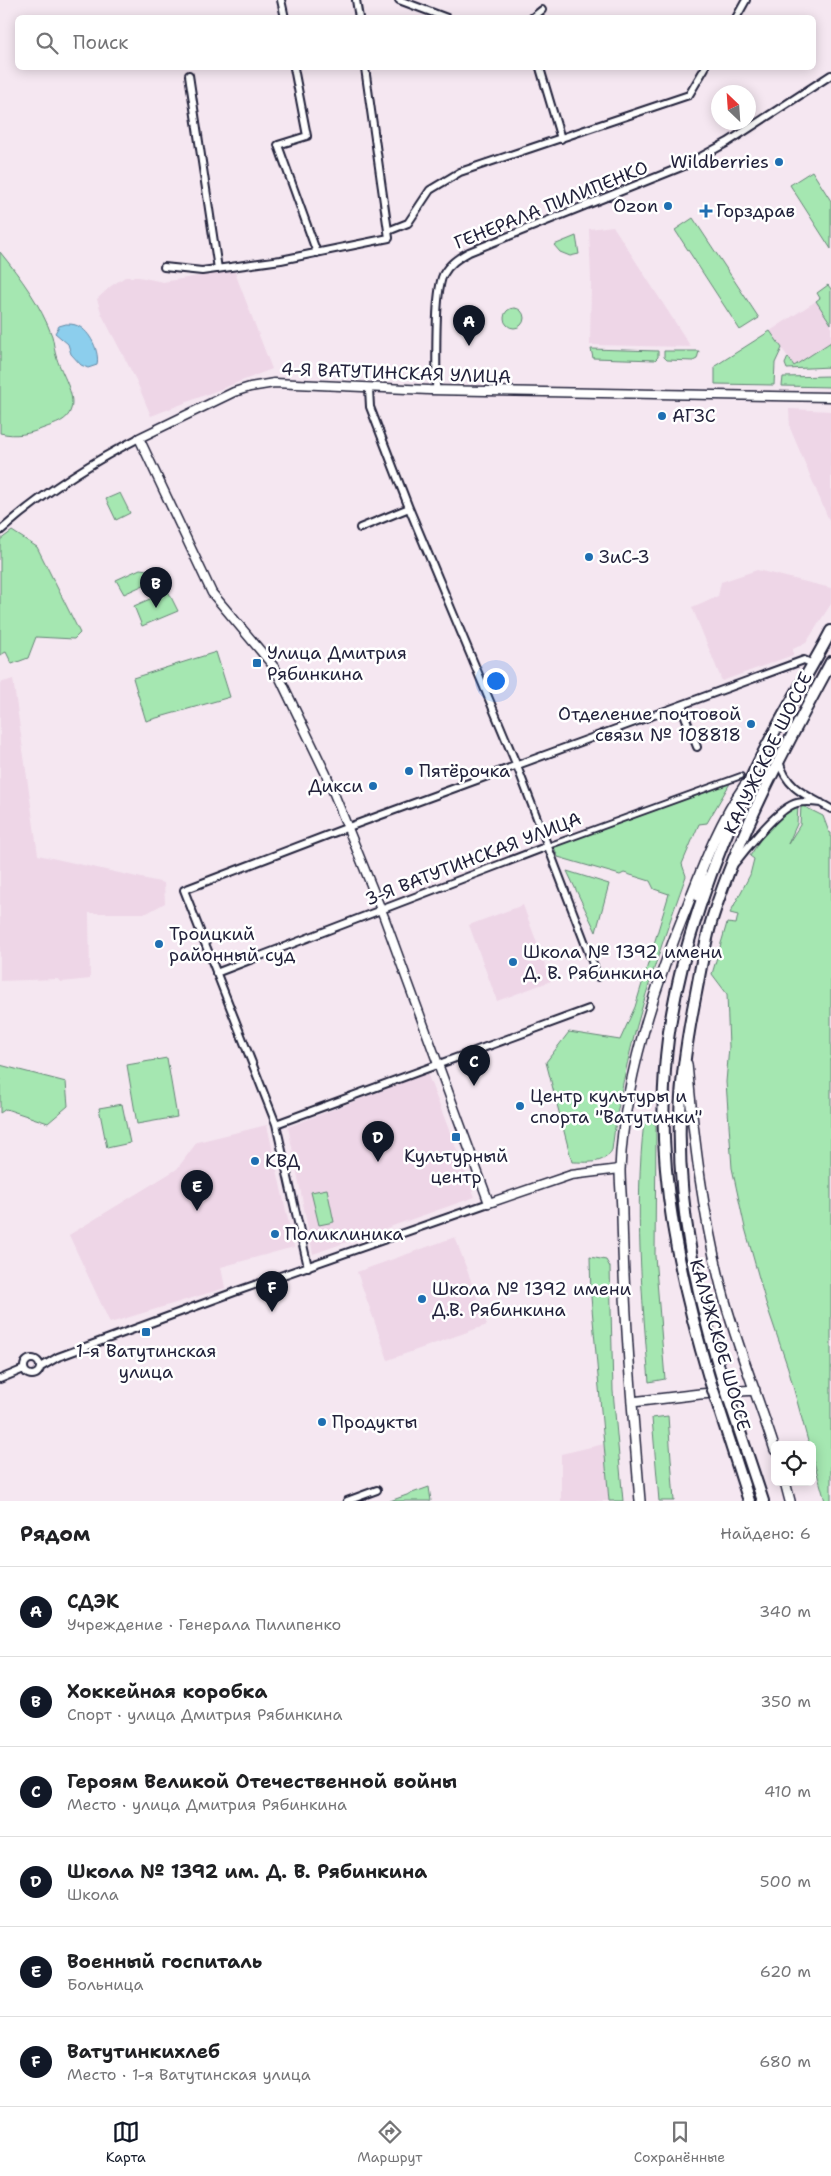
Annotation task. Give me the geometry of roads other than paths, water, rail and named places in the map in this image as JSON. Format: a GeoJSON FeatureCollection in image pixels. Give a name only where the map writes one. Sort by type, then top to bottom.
{"type":"FeatureCollection","features":[{"type":"Feature","properties":{"kind":"highway","name":"КАЛУЖСКОЕ ШОССЕ"},"geometry":{"type":"LineString","coordinates":[[750,1501],[691,1318],[676,1252],[664,1138],[665,1069],[670,1026],[689,944],[720,853],[753,773],[831,631]]}},
{"type":"Feature","properties":{"kind":"highway","name":"КАЛУЖСКОЕ ШОССЕ"},"geometry":{"type":"LineString","coordinates":[[763,1501],[703,1316],[689,1248],[684,1205],[680,1118],[691,1017],[713,916],[756,805],[831,662]]}},
{"type":"Feature","properties":{"kind":"main road"},"geometry":{"type":"LineString","coordinates":[[640,1501],[625,1312],[620,1169],[632,1082],[642,1037],[665,963],[706,860],[733,802],[753,773]]}},
{"type":"Feature","properties":{"kind":"main road"},"geometry":{"type":"LineString","coordinates":[[686,1056],[694,1145],[709,1235],[730,1317],[772,1441]]}},
{"type":"Feature","properties":{"kind":"main road"},"geometry":{"type":"LineString","coordinates":[[632,1402],[755,1390]]}},
{"type":"Feature","properties":{"kind":"main road"},"geometry":{"type":"LineString","coordinates":[[786,1486],[790,1501]]}},
{"type":"Feature","properties":{"kind":"street"},"geometry":{"type":"LineString","coordinates":[[281,0],[284,15]]}},
{"type":"Feature","properties":{"kind":"street"},"geometry":{"type":"LineString","coordinates":[[356,0],[358,15]]}},
{"type":"Feature","properties":{"kind":"street"},"geometry":{"type":"LineString","coordinates":[[399,0],[440,15]]}},
{"type":"Feature","properties":{"kind":"street"},"geometry":{"type":"LineString","coordinates":[[738,15],[746,0]]}},
{"type":"Feature","properties":{"kind":"street"},"geometry":{"type":"LineString","coordinates":[[536,15],[542,10]]}},
{"type":"Feature","properties":{"kind":"street"},"geometry":{"type":"LineString","coordinates":[[294,70],[307,136],[278,145],[317,253]]}},
{"type":"Feature","properties":{"kind":"street"},"geometry":{"type":"LineString","coordinates":[[164,267],[202,271],[218,269],[317,253],[389,238],[366,70]]}},
{"type":"Feature","properties":{"kind":"street"},"geometry":{"type":"LineString","coordinates":[[541,70],[561,139]]}},
{"type":"Feature","properties":{"kind":"street"},"geometry":{"type":"LineString","coordinates":[[388,232],[408,224],[430,190],[460,172],[689,95],[705,70]]}},
{"type":"Feature","properties":{"kind":"street","name":"ГЕНЕРАЛА ПИЛИПЕНКО"},"geometry":{"type":"LineString","coordinates":[[436,390],[439,288],[445,272],[452,262],[469,252],[699,159],[831,75]]}},
{"type":"Feature","properties":{"kind":"street"},"geometry":{"type":"LineString","coordinates":[[188,76],[218,269]]}},
{"type":"Feature","properties":{"kind":"street","name":"4-Я ВАТУТИНСКАЯ УЛИЦА"},"geometry":{"type":"LineString","coordinates":[[0,531],[35,501],[57,486],[139,438],[222,397],[250,387],[290,383],[436,390],[831,397]]}},
{"type":"Feature","properties":{"kind":"street"},"geometry":{"type":"LineString","coordinates":[[369,388],[370,407],[409,508],[517,766],[598,976]]}},
{"type":"Feature","properties":{"kind":"street"},"geometry":{"type":"LineString","coordinates":[[139,438],[212,593],[282,678],[349,827],[490,1203]]}},
{"type":"Feature","properties":{"kind":"street"},"geometry":{"type":"LineString","coordinates":[[360,528],[409,508]]}},
{"type":"Feature","properties":{"kind":"street"},"geometry":{"type":"LineString","coordinates":[[308,1267],[276,1124],[184,890],[349,827],[804,660],[813,664]]}},
{"type":"Feature","properties":{"kind":"street"},"geometry":{"type":"LineString","coordinates":[[681,706],[697,747]]}},
{"type":"Feature","properties":{"kind":"street"},"geometry":{"type":"LineString","coordinates":[[778,760],[786,780],[797,790],[831,809]]}},
{"type":"Feature","properties":{"kind":"street","name":"3-Я ВАТУТИНСКАЯ УЛИЦА"},"geometry":{"type":"LineString","coordinates":[[216,973],[548,846],[727,779],[741,776]]}},
{"type":"Feature","properties":{"kind":"street"},"geometry":{"type":"LineString","coordinates":[[732,866],[759,835],[792,804],[802,802],[820,803]]}},
{"type":"Feature","properties":{"kind":"street"},"geometry":{"type":"LineString","coordinates":[[689,944],[706,860]]}},
{"type":"Feature","properties":{"kind":"street"},"geometry":{"type":"LineString","coordinates":[[276,1124],[588,1009]]}},
{"type":"Feature","properties":{"kind":"street"},"geometry":{"type":"LineString","coordinates":[[58,1357],[37,1360],[28,1359],[24,1363],[24,1369],[28,1374],[33,1375],[38,1372],[40,1367],[58,1357],[571,1175],[620,1169]]}},
{"type":"Feature","properties":{"kind":"street"},"geometry":{"type":"LineString","coordinates":[[37,1360],[40,1367]]}},
{"type":"Feature","properties":{"kind":"street"},"geometry":{"type":"LineString","coordinates":[[0,1379],[24,1369]]}},
{"type":"Feature","properties":{"kind":"street"},"geometry":{"type":"LineString","coordinates":[[347,1501],[377,1490]]}},
{"type":"Feature","properties":{"kind":"water"},"geometry":{"type":"Polygon","coordinates":[[[66,324],[78,326],[90,337],[97,354],[97,365],[88,368],[81,365],[71,354],[68,344],[55,333],[59,326],[66,324]]]}},
{"type":"Feature","properties":{"kind":"place","name":"Wildberries"},"geometry":{"type":"Point","coordinates":[779,162]}},
{"type":"Feature","properties":{"kind":"place","name":"Ozon"},"geometry":{"type":"Point","coordinates":[668,206]}},
{"type":"Feature","properties":{"kind":"place","name":"Горздрав"},"geometry":{"type":"Point","coordinates":[706,211]}},
{"type":"Feature","properties":{"kind":"place","name":"СДЭК"},"geometry":{"type":"Point","coordinates":[469,346]}},
{"type":"Feature","properties":{"kind":"place","name":"АГЗС"},"geometry":{"type":"Point","coordinates":[662,416]}},
{"type":"Feature","properties":{"kind":"place","name":"ЗиС-3"},"geometry":{"type":"Point","coordinates":[589,557]}},
{"type":"Feature","properties":{"kind":"place","name":"Хоккейная коробка"},"geometry":{"type":"Point","coordinates":[156,608]}},
{"type":"Feature","properties":{"kind":"place","name":"Улица Дмитрия Рябинкина"},"geometry":{"type":"Point","coordinates":[257,663]}},
{"type":"Feature","properties":{"kind":"place","name":"Отделение почтовой связи № 108818"},"geometry":{"type":"Point","coordinates":[751,724]}},
{"type":"Feature","properties":{"kind":"place","name":"Пятёрочка"},"geometry":{"type":"Point","coordinates":[409,771]}},
{"type":"Feature","properties":{"kind":"place","name":"Дикси"},"geometry":{"type":"Point","coordinates":[373,786]}},
{"type":"Feature","properties":{"kind":"place","name":"Троицкий районный суд"},"geometry":{"type":"Point","coordinates":[159,944]}},
{"type":"Feature","properties":{"kind":"place","name":"Школа № 1392 имени Д. В. Рябинкина"},"geometry":{"type":"Point","coordinates":[513,962]}},
{"type":"Feature","properties":{"kind":"place","name":"Героям Великой Отечественной войны"},"geometry":{"type":"Point","coordinates":[474,1086]}},
{"type":"Feature","properties":{"kind":"place","name":"Центр культуры и спорта \"Ватутинки\""},"geometry":{"type":"Point","coordinates":[520,1106]}},
{"type":"Feature","properties":{"kind":"place","name":"Культурный центр"},"geometry":{"type":"Point","coordinates":[456,1137]}},
{"type":"Feature","properties":{"kind":"place","name":"КВД"},"geometry":{"type":"Point","coordinates":[255,1161]}},
{"type":"Feature","properties":{"kind":"place","name":"Школа № 1392 им. Д. В. Рябинкина"},"geometry":{"type":"Point","coordinates":[378,1162]}},
{"type":"Feature","properties":{"kind":"place","name":"Военный госпиталь"},"geometry":{"type":"Point","coordinates":[197,1211]}},
{"type":"Feature","properties":{"kind":"place","name":"Поликлиника"},"geometry":{"type":"Point","coordinates":[275,1234]}},
{"type":"Feature","properties":{"kind":"place","name":"Школа № 1392 имени Д.В. Рябинкина"},"geometry":{"type":"Point","coordinates":[422,1299]}},
{"type":"Feature","properties":{"kind":"place","name":"Ватутинкихлеб"},"geometry":{"type":"Point","coordinates":[272,1312]}},
{"type":"Feature","properties":{"kind":"place","name":"1-я Ватутинская улица"},"geometry":{"type":"Point","coordinates":[146,1332]}},
{"type":"Feature","properties":{"kind":"place","name":"Продукты"},"geometry":{"type":"Point","coordinates":[322,1422]}}]}
